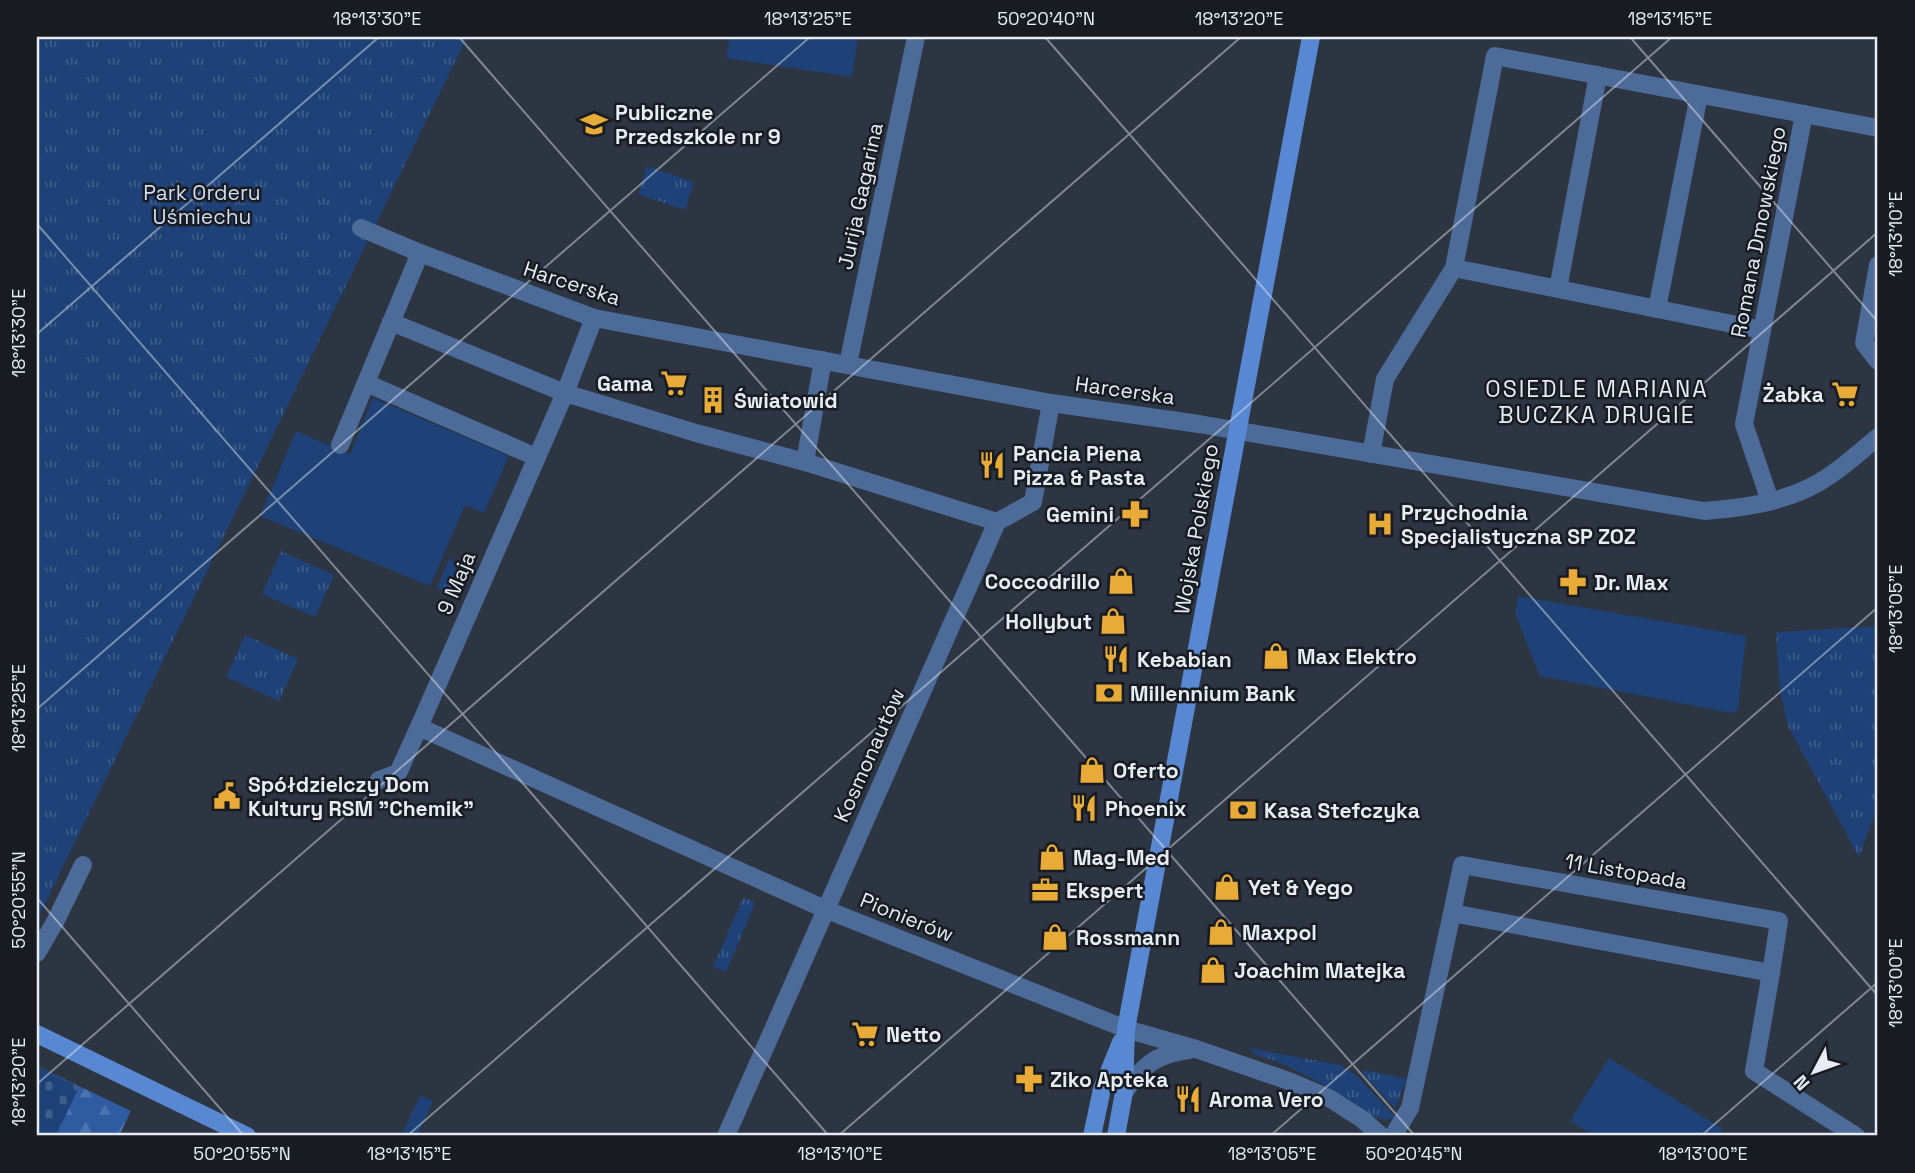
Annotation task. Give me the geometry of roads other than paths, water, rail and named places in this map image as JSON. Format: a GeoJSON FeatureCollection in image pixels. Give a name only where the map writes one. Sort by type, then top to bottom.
{"type":"FeatureCollection","features":[{"type":"Feature","properties":{"kind":"street","name":"Jurija Gagarina"},"geometry":{"type":"LineString","coordinates":[[848,364],[916,37]]}},
{"type":"Feature","properties":{"kind":"street","name":"Wojska Polskiego"},"geometry":{"type":"LineString","coordinates":[[1116,1136],[1124,1092],[1126,1029],[1311,37]]}},
{"type":"Feature","properties":{"kind":"street","name":"Romana Dmowskiego"},"geometry":{"type":"LineString","coordinates":[[1371,454],[1385,379],[1454,268],[1495,56],[1804,114],[1744,424],[1770,501]]}},
{"type":"Feature","properties":{"kind":"street"},"geometry":{"type":"LineString","coordinates":[[1558,289],[1598,75]]}},
{"type":"Feature","properties":{"kind":"street"},"geometry":{"type":"LineString","coordinates":[[1657,309],[1699,95]]}},
{"type":"Feature","properties":{"kind":"street"},"geometry":{"type":"LineString","coordinates":[[1804,114],[1878,128]]}},
{"type":"Feature","properties":{"kind":"street","name":"Harcerska"},"geometry":{"type":"LineString","coordinates":[[361,228],[419,253],[594,318],[1051,403],[1237,431],[1704,511],[1749,508],[1802,490],[1830,476],[1878,437]]}},
{"type":"Feature","properties":{"kind":"street"},"geometry":{"type":"LineString","coordinates":[[340,444],[419,253]]}},
{"type":"Feature","properties":{"kind":"street"},"geometry":{"type":"LineString","coordinates":[[1878,265],[1864,343],[1878,361]]}},
{"type":"Feature","properties":{"kind":"street"},"geometry":{"type":"LineString","coordinates":[[1454,268],[1762,330]]}},
{"type":"Feature","properties":{"kind":"street","name":"9 Maja"},"geometry":{"type":"LineString","coordinates":[[379,780],[398,773],[565,393],[594,318]]}},
{"type":"Feature","properties":{"kind":"street"},"geometry":{"type":"LineString","coordinates":[[391,322],[565,393],[696,433],[805,462],[997,522],[1033,502],[1051,403]]}},
{"type":"Feature","properties":{"kind":"street"},"geometry":{"type":"LineString","coordinates":[[805,462],[823,360]]}},
{"type":"Feature","properties":{"kind":"street"},"geometry":{"type":"LineString","coordinates":[[366,383],[536,457]]}},
{"type":"Feature","properties":{"kind":"street","name":"Kosmonautów"},"geometry":{"type":"LineString","coordinates":[[726,1136],[997,522]]}},
{"type":"Feature","properties":{"kind":"street","name":"Pionierów"},"geometry":{"type":"LineString","coordinates":[[419,727],[827,910],[1126,1029],[1196,1049],[1329,1098],[1362,1119],[1381,1136]]}},
{"type":"Feature","properties":{"kind":"street"},"geometry":{"type":"LineString","coordinates":[[37,953],[83,865]]}},
{"type":"Feature","properties":{"kind":"street","name":"11 Listopada"},"geometry":{"type":"LineString","coordinates":[[1393,1136],[1410,1108],[1462,865],[1779,921],[1754,1071],[1856,1136]]}},
{"type":"Feature","properties":{"kind":"street"},"geometry":{"type":"LineString","coordinates":[[1452,913],[1770,973]]}},
{"type":"Feature","properties":{"kind":"street","name":"Wojska Polskiego"},"geometry":{"type":"LineString","coordinates":[[1092,1136],[1102,1088],[1126,1029]]}},
{"type":"Feature","properties":{"kind":"street"},"geometry":{"type":"LineString","coordinates":[[37,1034],[247,1136]]}},
{"type":"Feature","properties":{"kind":"street"},"geometry":{"type":"LineString","coordinates":[[1124,1092],[1156,1058],[1167,1053],[1196,1049]]}},
{"type":"Feature","properties":{"kind":"place","name":"Publiczne Przedszkole nr 9"},"geometry":{"type":"Point","coordinates":[594,124]}},
{"type":"Feature","properties":{"kind":"place","name":"Gama"},"geometry":{"type":"Point","coordinates":[674,383]}},
{"type":"Feature","properties":{"kind":"place","name":"Żabka"},"geometry":{"type":"Point","coordinates":[1845,394]}},
{"type":"Feature","properties":{"kind":"place","name":"Światowid"},"geometry":{"type":"Point","coordinates":[713,400]}},
{"type":"Feature","properties":{"kind":"place","name":"Pancia Piena Pizza & Pasta"},"geometry":{"type":"Point","coordinates":[992,465]}},
{"type":"Feature","properties":{"kind":"place","name":"Gemini"},"geometry":{"type":"Point","coordinates":[1135,514]}},
{"type":"Feature","properties":{"kind":"place","name":"Przychodnia Specjalistyczna SP ZOZ"},"geometry":{"type":"Point","coordinates":[1380,524]}},
{"type":"Feature","properties":{"kind":"place","name":"Coccodrillo"},"geometry":{"type":"Point","coordinates":[1121,581]}},
{"type":"Feature","properties":{"kind":"place","name":"Dr. Max"},"geometry":{"type":"Point","coordinates":[1573,582]}},
{"type":"Feature","properties":{"kind":"place","name":"Hollybut"},"geometry":{"type":"Point","coordinates":[1113,621]}},
{"type":"Feature","properties":{"kind":"place","name":"Max Elektro"},"geometry":{"type":"Point","coordinates":[1276,656]}},
{"type":"Feature","properties":{"kind":"place","name":"Kebabian"},"geometry":{"type":"Point","coordinates":[1116,659]}},
{"type":"Feature","properties":{"kind":"place","name":"Millennium Bank"},"geometry":{"type":"Point","coordinates":[1109,693]}},
{"type":"Feature","properties":{"kind":"place","name":"Oferto"},"geometry":{"type":"Point","coordinates":[1092,770]}},
{"type":"Feature","properties":{"kind":"place","name":"Spółdzielczy Dom Kultury RSM \"Chemik\""},"geometry":{"type":"Point","coordinates":[227,796]}},
{"type":"Feature","properties":{"kind":"place","name":"Phoenix"},"geometry":{"type":"Point","coordinates":[1084,808]}},
{"type":"Feature","properties":{"kind":"place","name":"Kasa Stefczyka"},"geometry":{"type":"Point","coordinates":[1243,810]}},
{"type":"Feature","properties":{"kind":"place","name":"Mag-Med"},"geometry":{"type":"Point","coordinates":[1052,857]}},
{"type":"Feature","properties":{"kind":"place","name":"Yet & Yego"},"geometry":{"type":"Point","coordinates":[1227,887]}},
{"type":"Feature","properties":{"kind":"place","name":"Ekspert"},"geometry":{"type":"Point","coordinates":[1045,890]}},
{"type":"Feature","properties":{"kind":"place","name":"Maxpol"},"geometry":{"type":"Point","coordinates":[1221,932]}},
{"type":"Feature","properties":{"kind":"place","name":"Rossmann"},"geometry":{"type":"Point","coordinates":[1055,937]}},
{"type":"Feature","properties":{"kind":"place","name":"Joachim Matejka"},"geometry":{"type":"Point","coordinates":[1213,970]}},
{"type":"Feature","properties":{"kind":"place","name":"Netto"},"geometry":{"type":"Point","coordinates":[865,1034]}},
{"type":"Feature","properties":{"kind":"place","name":"Ziko Apteka"},"geometry":{"type":"Point","coordinates":[1029,1079]}},
{"type":"Feature","properties":{"kind":"place","name":"Aroma Vero"},"geometry":{"type":"Point","coordinates":[1188,1099]}},
{"type":"Feature","properties":{"kind":"district","name":"OSIEDLE MARIANA BUCZKA DRUGIE"},"geometry":{"type":"Point","coordinates":[1597,402]}},
{"type":"Feature","properties":{"kind":"park label","name":"Park Orderu Uśmiechu"},"geometry":{"type":"Point","coordinates":[202,204]}}]}
